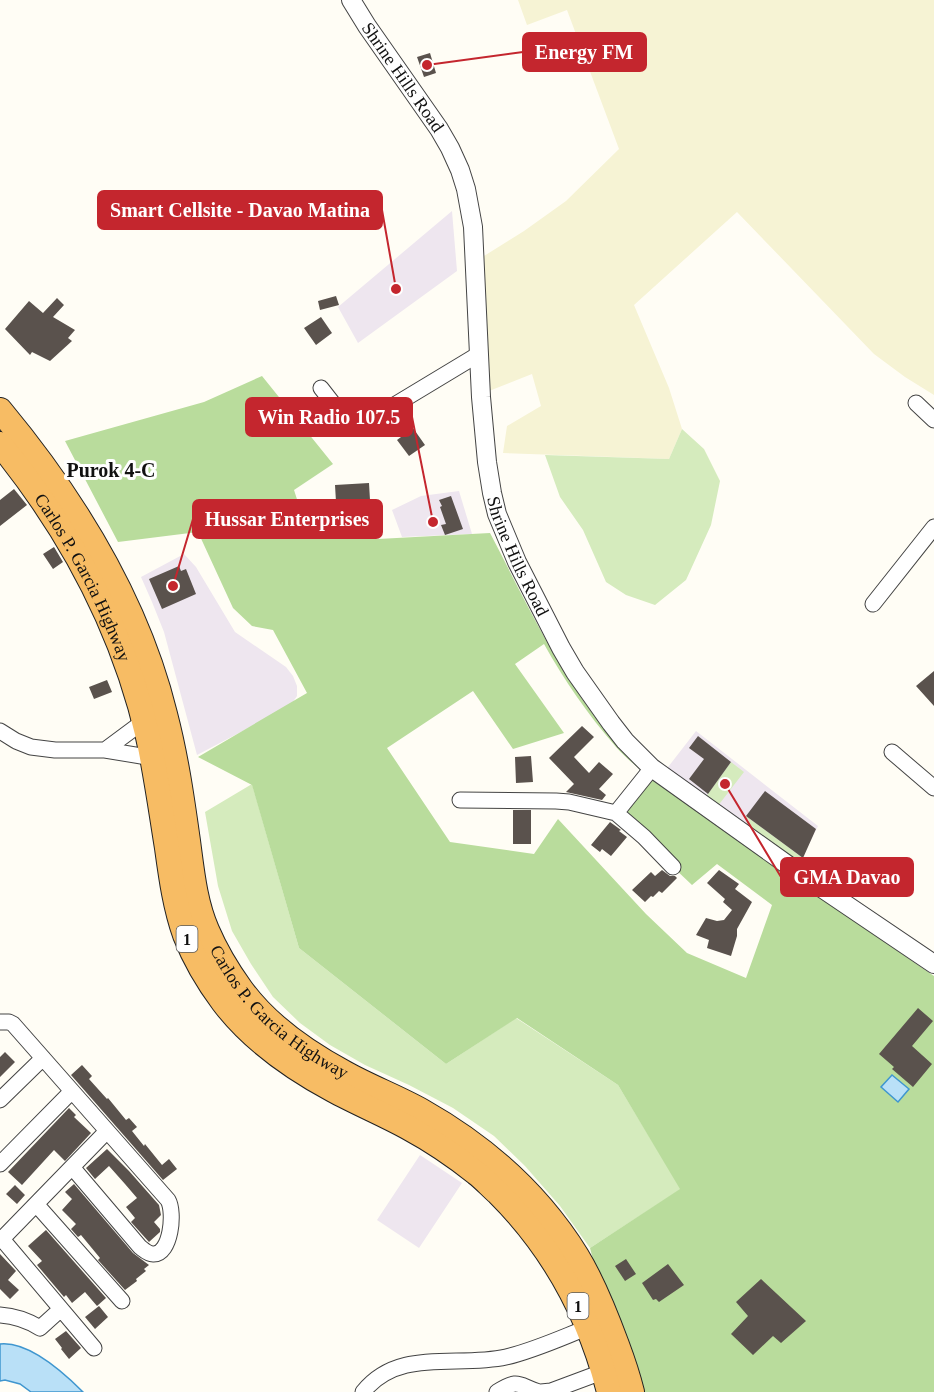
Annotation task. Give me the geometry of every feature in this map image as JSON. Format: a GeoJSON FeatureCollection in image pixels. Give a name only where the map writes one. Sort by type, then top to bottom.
{"type":"FeatureCollection","features":[{"type":"Feature","properties":{"kind":"highway","name":"Carlos P. Garcia Highway"},"geometry":{"type":"LineString","coordinates":[[0,410],[51,475],[80,517],[99,549],[134,621],[159,688],[155,718],[200,906],[210,937],[229,972],[261,1012],[310,1053],[346,1074],[422,1111],[454,1131],[492,1159],[532,1198],[563,1235],[591,1281],[598,1324],[612,1376],[632,1392]]}},
{"type":"Feature","properties":{"kind":"highway","name":"Carlos P. Garcia Highway"},"geometry":{"type":"LineString","coordinates":[[0,444],[48,508],[79,559],[113,629],[137,695],[155,718]]}},
{"type":"Feature","properties":{"kind":"street","name":"Shrine Hills Road"},"geometry":{"type":"LineString","coordinates":[[351,0],[439,129],[460,170],[473,227],[482,420],[497,514],[504,534],[544,616],[575,672],[625,741],[652,768],[792,868],[934,964]]}},
{"type":"Feature","properties":{"kind":"street"},"geometry":{"type":"LineString","coordinates":[[321,388],[349,424],[358,427],[479,354]]}},
{"type":"Feature","properties":{"kind":"street"},"geometry":{"type":"LineString","coordinates":[[916,403],[934,420]]}},
{"type":"Feature","properties":{"kind":"street"},"geometry":{"type":"LineString","coordinates":[[873,604],[934,527]]}},
{"type":"Feature","properties":{"kind":"street"},"geometry":{"type":"LineString","coordinates":[[105,750],[155,718]]}},
{"type":"Feature","properties":{"kind":"street"},"geometry":{"type":"LineString","coordinates":[[0,731],[31,747],[55,750],[105,750],[163,756]]}},
{"type":"Feature","properties":{"kind":"street"},"geometry":{"type":"LineString","coordinates":[[892,752],[934,788]]}},
{"type":"Feature","properties":{"kind":"street"},"geometry":{"type":"LineString","coordinates":[[616,813],[652,768]]}},
{"type":"Feature","properties":{"kind":"street"},"geometry":{"type":"LineString","coordinates":[[460,801],[556,801],[616,813],[644,837],[673,867]]}},
{"type":"Feature","properties":{"kind":"street"},"geometry":{"type":"LineString","coordinates":[[0,1022],[13,1024],[168,1200],[172,1206],[172,1216],[163,1249],[154,1254],[140,1247],[72,1167]]}},
{"type":"Feature","properties":{"kind":"street"},"geometry":{"type":"LineString","coordinates":[[0,1100],[43,1058]]}},
{"type":"Feature","properties":{"kind":"street"},"geometry":{"type":"LineString","coordinates":[[0,1164],[72,1091]]}},
{"type":"Feature","properties":{"kind":"street"},"geometry":{"type":"LineString","coordinates":[[94,1348],[1,1240],[107,1131]]}},
{"type":"Feature","properties":{"kind":"street"},"geometry":{"type":"LineString","coordinates":[[36,1204],[122,1301]]}},
{"type":"Feature","properties":{"kind":"street"},"geometry":{"type":"LineString","coordinates":[[0,1315],[18,1317],[40,1328],[61,1309]]}},
{"type":"Feature","properties":{"kind":"street"},"geometry":{"type":"LineString","coordinates":[[363,1392],[371,1382],[387,1371],[406,1364],[509,1356],[598,1324]]}},
{"type":"Feature","properties":{"kind":"street"},"geometry":{"type":"LineString","coordinates":[[497,1392],[516,1383],[540,1392],[551,1391],[612,1376]]}},
{"type":"Feature","properties":{"kind":"shaded area"},"geometry":{"type":"Polygon","coordinates":[[[518,0],[934,0],[934,395],[874,354],[737,212],[634,305],[669,388],[682,429],[669,459],[503,453],[507,426],[541,406],[532,374],[489,391],[484,256],[566,201],[619,149],[567,10],[527,25],[518,0]]]}},
{"type":"Feature","properties":{"kind":"shaded area"},"geometry":{"type":"Polygon","coordinates":[[[452,211],[457,271],[358,343],[338,307],[452,211]]]}},
{"type":"Feature","properties":{"kind":"shaded area"},"geometry":{"type":"Polygon","coordinates":[[[459,491],[472,534],[402,537],[392,510],[421,496],[459,491]]]}},
{"type":"Feature","properties":{"kind":"shaded area"},"geometry":{"type":"Polygon","coordinates":[[[184,554],[196,567],[235,632],[286,667],[297,686],[297,696],[290,706],[197,755],[164,632],[141,577],[184,554]]]}},
{"type":"Feature","properties":{"kind":"shaded area"},"geometry":{"type":"Polygon","coordinates":[[[696,731],[818,826],[799,864],[665,771],[696,731]]]}},
{"type":"Feature","properties":{"kind":"shaded area"},"geometry":{"type":"Polygon","coordinates":[[[420,1155],[462,1183],[419,1248],[377,1220],[420,1155]]]}},
{"type":"Feature","properties":{"kind":"green space"},"geometry":{"type":"Polygon","coordinates":[[[262,376],[333,464],[294,490],[310,539],[378,539],[490,533],[539,628],[566,674],[596,718],[627,753],[699,811],[934,976],[934,1392],[627,1392],[590,1248],[680,1189],[618,1085],[517,1018],[446,1064],[299,948],[252,785],[198,757],[307,693],[273,630],[252,626],[233,608],[198,532],[118,542],[65,441],[204,402],[262,376]],[[544,644],[515,664],[564,733],[513,749],[473,691],[387,748],[450,842],[534,854],[558,819],[646,914],[687,953],[746,978],[772,905],[717,864],[692,885],[616,813],[646,775],[606,735],[577,697],[544,644]]]}},
{"type":"Feature","properties":{"kind":"green space"},"geometry":{"type":"Polygon","coordinates":[[[682,429],[704,449],[720,481],[711,525],[686,580],[655,605],[626,595],[606,582],[583,530],[560,497],[545,455],[669,459],[682,429]]]}},
{"type":"Feature","properties":{"kind":"green space"},"geometry":{"type":"Polygon","coordinates":[[[731,762],[744,772],[717,807],[705,798],[731,762]]]}},
{"type":"Feature","properties":{"kind":"green space"},"geometry":{"type":"Polygon","coordinates":[[[252,784],[299,948],[446,1064],[516,1018],[618,1085],[681,1189],[590,1248],[560,1206],[525,1166],[494,1136],[453,1108],[365,1065],[330,1045],[300,1023],[273,997],[251,964],[232,931],[218,886],[205,812],[252,784]]]}},
{"type":"Feature","properties":{"kind":"green space"},"geometry":{"type":"Polygon","coordinates":[[[746,816],[803,858],[799,864],[745,826],[749,820],[746,816]]]}},
{"type":"Feature","properties":{"kind":"water"},"geometry":{"type":"Polygon","coordinates":[[[892,1075],[909,1089],[898,1102],[881,1087],[892,1075]]]}},
{"type":"Feature","properties":{"kind":"water"},"geometry":{"type":"Polygon","coordinates":[[[0,1344],[11,1344],[34,1353],[56,1368],[83,1392],[31,1392],[20,1384],[0,1381],[0,1344]]]}},
{"type":"Feature","properties":{"kind":"building"},"geometry":{"type":"Polygon","coordinates":[[[430,53],[436,73],[424,77],[417,57],[430,53]]]}},
{"type":"Feature","properties":{"kind":"building"},"geometry":{"type":"Polygon","coordinates":[[[336,296],[339,305],[320,310],[318,301],[336,296]]]}},
{"type":"Feature","properties":{"kind":"building"},"geometry":{"type":"Polygon","coordinates":[[[57,298],[64,305],[53,317],[75,330],[68,338],[72,341],[50,361],[32,352],[30,355],[5,329],[29,301],[43,313],[57,298]]]}},
{"type":"Feature","properties":{"kind":"building"},"geometry":{"type":"Polygon","coordinates":[[[321,317],[332,333],[316,345],[304,328],[321,317]]]}},
{"type":"Feature","properties":{"kind":"building"},"geometry":{"type":"Polygon","coordinates":[[[413,428],[425,445],[409,456],[397,440],[413,428]]]}},
{"type":"Feature","properties":{"kind":"building"},"geometry":{"type":"Polygon","coordinates":[[[369,483],[370,500],[336,502],[335,485],[369,483]]]}},
{"type":"Feature","properties":{"kind":"building"},"geometry":{"type":"Polygon","coordinates":[[[14,489],[27,505],[0,526],[0,500],[14,489]]]}},
{"type":"Feature","properties":{"kind":"building"},"geometry":{"type":"Polygon","coordinates":[[[451,496],[463,529],[445,535],[441,525],[446,524],[439,500],[451,496]]]}},
{"type":"Feature","properties":{"kind":"building"},"geometry":{"type":"Polygon","coordinates":[[[54,547],[63,562],[53,569],[43,554],[54,547]]]}},
{"type":"Feature","properties":{"kind":"building"},"geometry":{"type":"Polygon","coordinates":[[[179,566],[181,571],[186,569],[196,594],[162,609],[149,579],[179,566]]]}},
{"type":"Feature","properties":{"kind":"building"},"geometry":{"type":"Polygon","coordinates":[[[934,671],[934,706],[916,686],[934,671]]]}},
{"type":"Feature","properties":{"kind":"building"},"geometry":{"type":"Polygon","coordinates":[[[107,680],[112,692],[94,699],[89,687],[107,680]]]}},
{"type":"Feature","properties":{"kind":"building"},"geometry":{"type":"Polygon","coordinates":[[[582,726],[594,737],[574,757],[589,773],[599,762],[613,774],[599,789],[606,795],[602,800],[566,792],[574,784],[549,758],[582,726]]]}},
{"type":"Feature","properties":{"kind":"building"},"geometry":{"type":"Polygon","coordinates":[[[698,736],[731,762],[708,794],[689,779],[704,759],[689,748],[698,736]]]}},
{"type":"Feature","properties":{"kind":"building"},"geometry":{"type":"Polygon","coordinates":[[[531,756],[533,782],[516,783],[515,757],[531,756]]]}},
{"type":"Feature","properties":{"kind":"building"},"geometry":{"type":"Polygon","coordinates":[[[765,791],[816,829],[803,858],[746,816],[765,791]]]}},
{"type":"Feature","properties":{"kind":"building"},"geometry":{"type":"Polygon","coordinates":[[[513,810],[531,810],[531,844],[513,844],[513,810]]]}},
{"type":"Feature","properties":{"kind":"building"},"geometry":{"type":"Polygon","coordinates":[[[610,822],[627,837],[611,856],[591,845],[610,822]]]}},
{"type":"Feature","properties":{"kind":"building"},"geometry":{"type":"Polygon","coordinates":[[[662,870],[677,878],[662,893],[659,891],[645,902],[632,890],[651,872],[655,876],[662,870]]]}},
{"type":"Feature","properties":{"kind":"building"},"geometry":{"type":"Polygon","coordinates":[[[719,870],[739,884],[735,889],[752,902],[737,929],[731,956],[707,948],[709,940],[696,935],[706,918],[724,920],[732,910],[723,902],[725,899],[707,883],[719,870]]]}},
{"type":"Feature","properties":{"kind":"building"},"geometry":{"type":"Polygon","coordinates":[[[918,1008],[933,1021],[912,1046],[932,1064],[913,1087],[879,1054],[918,1008]]]}},
{"type":"Feature","properties":{"kind":"building"},"geometry":{"type":"Polygon","coordinates":[[[5,1052],[15,1062],[0,1077],[0,1057],[5,1052]]]}},
{"type":"Feature","properties":{"kind":"building"},"geometry":{"type":"Polygon","coordinates":[[[82,1065],[92,1076],[89,1079],[126,1120],[129,1118],[137,1127],[132,1131],[144,1146],[145,1144],[162,1165],[169,1159],[177,1169],[163,1180],[71,1075],[82,1065]]]}},
{"type":"Feature","properties":{"kind":"building"},"geometry":{"type":"Polygon","coordinates":[[[69,1108],[76,1115],[74,1117],[91,1133],[65,1161],[54,1150],[22,1185],[8,1172],[69,1108]]]}},
{"type":"Feature","properties":{"kind":"building"},"geometry":{"type":"Polygon","coordinates":[[[107,1149],[159,1205],[161,1215],[154,1222],[160,1232],[149,1242],[131,1222],[135,1218],[126,1207],[137,1198],[109,1166],[95,1179],[86,1168],[107,1149]]]}},
{"type":"Feature","properties":{"kind":"building"},"geometry":{"type":"Polygon","coordinates":[[[74,1184],[133,1253],[149,1265],[144,1269],[146,1271],[136,1279],[137,1281],[125,1290],[98,1260],[100,1258],[81,1235],[78,1237],[71,1229],[76,1224],[62,1210],[72,1199],[65,1192],[74,1184]]]}},
{"type":"Feature","properties":{"kind":"building"},"geometry":{"type":"Polygon","coordinates":[[[15,1185],[25,1195],[17,1204],[6,1194],[15,1185]]]}},
{"type":"Feature","properties":{"kind":"building"},"geometry":{"type":"Polygon","coordinates":[[[46,1230],[106,1298],[97,1306],[85,1292],[72,1303],[66,1295],[64,1297],[37,1265],[42,1261],[28,1246],[46,1230]]]}},
{"type":"Feature","properties":{"kind":"building"},"geometry":{"type":"Polygon","coordinates":[[[0,1254],[16,1271],[8,1280],[19,1290],[10,1299],[0,1289],[0,1254]]]}},
{"type":"Feature","properties":{"kind":"building"},"geometry":{"type":"Polygon","coordinates":[[[626,1259],[636,1274],[625,1281],[615,1266],[626,1259]]]}},
{"type":"Feature","properties":{"kind":"building"},"geometry":{"type":"Polygon","coordinates":[[[668,1264],[684,1285],[659,1302],[656,1299],[653,1300],[642,1283],[668,1264]]]}},
{"type":"Feature","properties":{"kind":"building"},"geometry":{"type":"Polygon","coordinates":[[[761,1279],[806,1321],[781,1343],[773,1336],[753,1355],[731,1334],[748,1316],[736,1302],[761,1279]]]}},
{"type":"Feature","properties":{"kind":"building"},"geometry":{"type":"Polygon","coordinates":[[[99,1306],[108,1317],[95,1329],[85,1317],[99,1306]]]}},
{"type":"Feature","properties":{"kind":"building"},"geometry":{"type":"Polygon","coordinates":[[[66,1331],[81,1348],[69,1359],[55,1339],[66,1331]]]}},
{"type":"Feature","properties":{"kind":"place","name":"Energy FM"},"geometry":{"type":"Point","coordinates":[427,65]}},
{"type":"Feature","properties":{"kind":"place","name":"Smart Cellsite - Davao Matina"},"geometry":{"type":"Point","coordinates":[396,289]}},
{"type":"Feature","properties":{"kind":"place","name":"Win Radio 107.5"},"geometry":{"type":"Point","coordinates":[433,522]}},
{"type":"Feature","properties":{"kind":"place","name":"Hussar Enterprises"},"geometry":{"type":"Point","coordinates":[173,586]}},
{"type":"Feature","properties":{"kind":"place","name":"GMA Davao"},"geometry":{"type":"Point","coordinates":[725,784]}},
{"type":"Feature","properties":{"kind":"district","name":"Purok 4-C"},"geometry":{"type":"Point","coordinates":[111,470]}}]}
